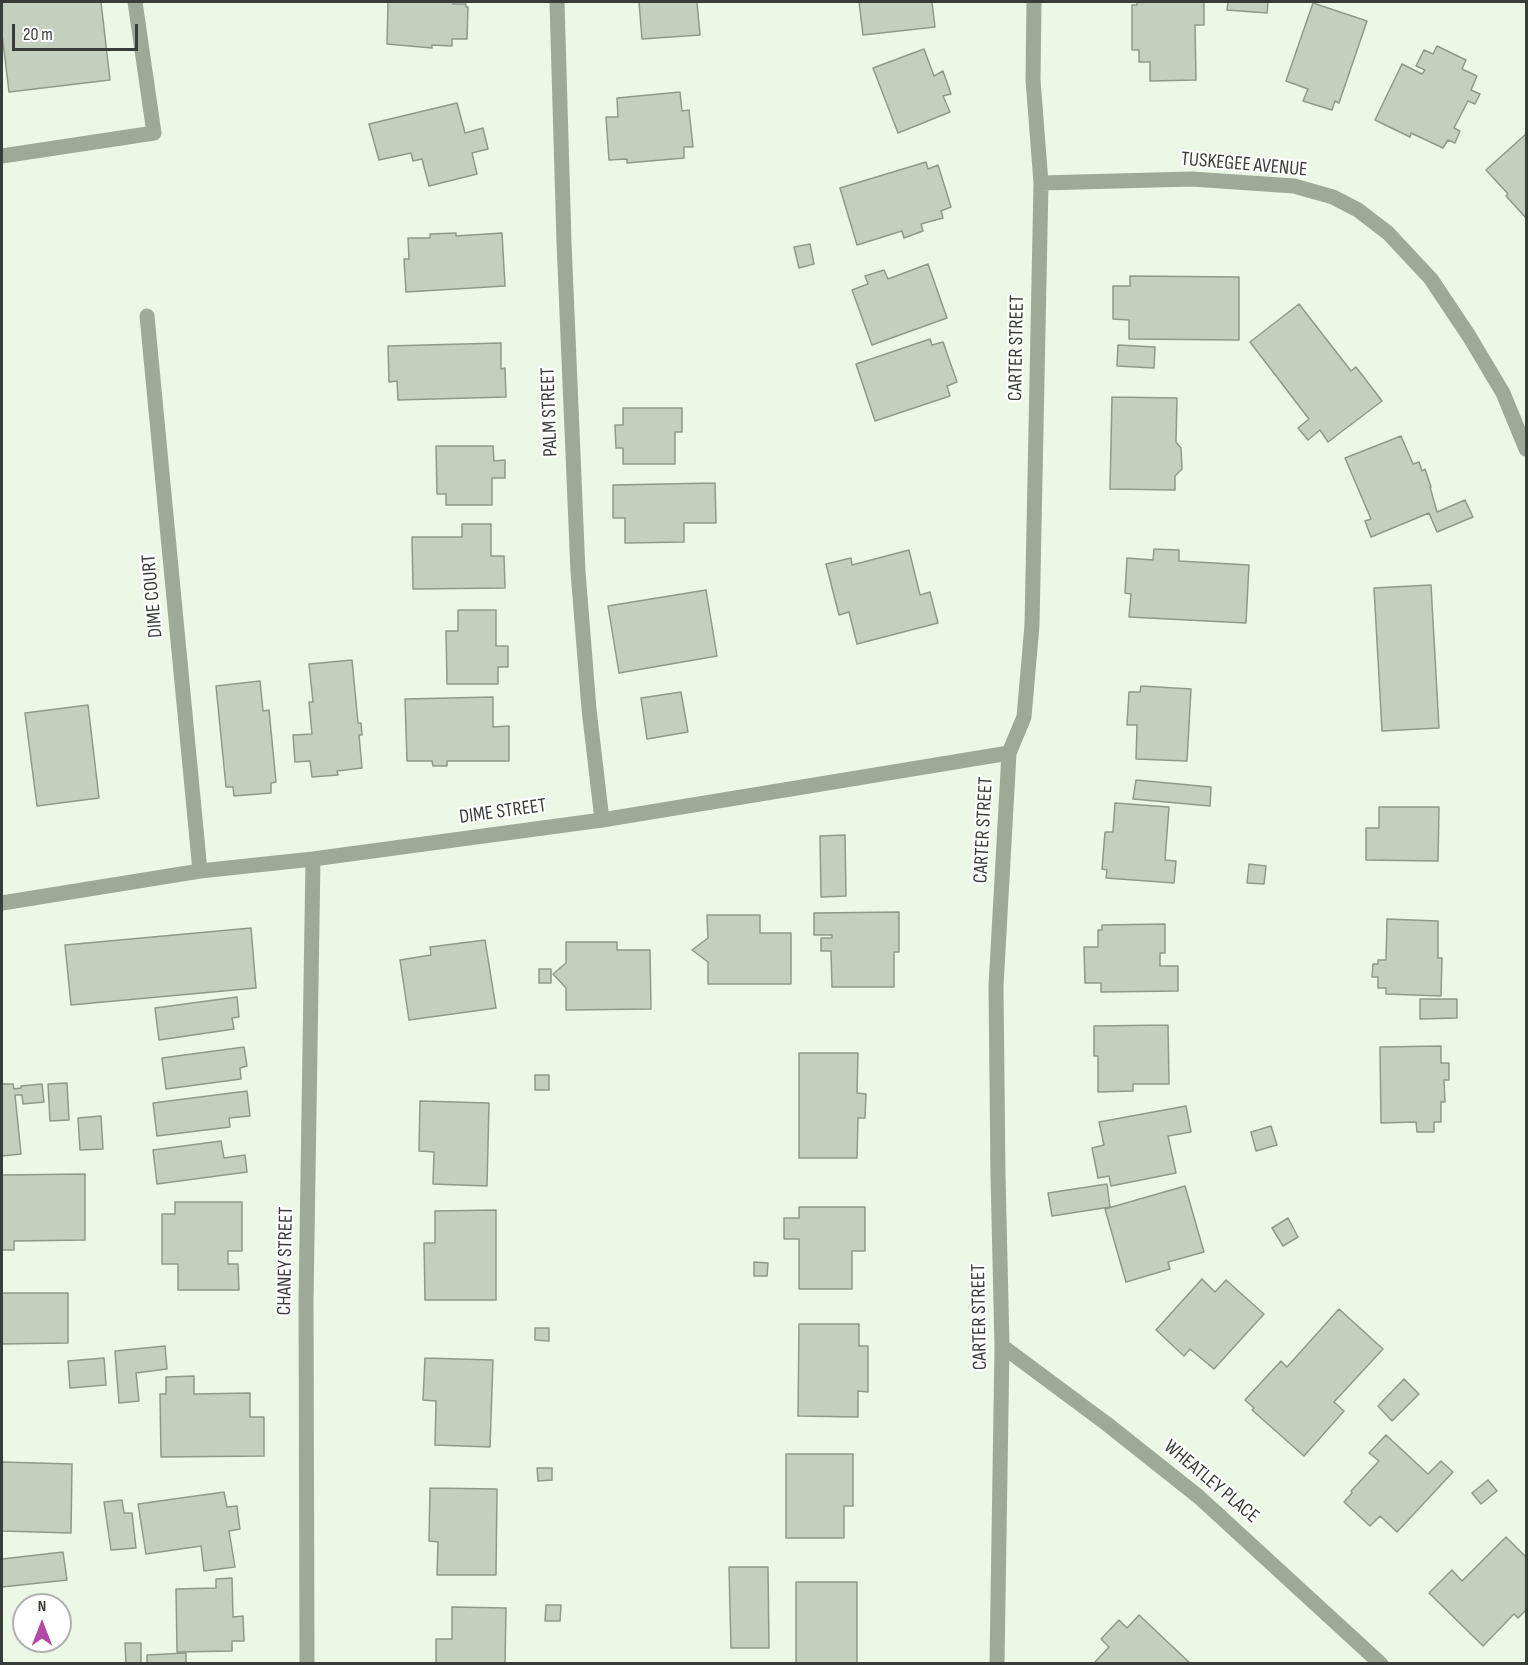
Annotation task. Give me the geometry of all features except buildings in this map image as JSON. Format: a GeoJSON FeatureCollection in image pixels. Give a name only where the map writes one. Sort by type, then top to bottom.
{"type":"FeatureCollection","features":[{"type":"Feature","properties":{"kind":"street"},"geometry":{"type":"LineString","coordinates":[[2,156],[154,133],[135,2]]}},
{"type":"Feature","properties":{"kind":"street","name":"PALM STREET"},"geometry":{"type":"LineString","coordinates":[[557,2],[564,242],[578,572],[589,709],[602,820]]}},
{"type":"Feature","properties":{"kind":"street","name":"CARTER STREET"},"geometry":{"type":"LineString","coordinates":[[997,1664],[1002,1346],[996,986],[1009,753],[1024,717],[1032,625],[1041,183],[1034,80],[1034,2]]}},
{"type":"Feature","properties":{"kind":"street","name":"TUSKEGEE AVENUE"},"geometry":{"type":"LineString","coordinates":[[1041,183],[1192,179],[1294,186],[1333,197],[1358,210],[1388,234],[1431,279],[1503,393],[1527,449]]}},
{"type":"Feature","properties":{"kind":"street","name":"DIME COURT"},"geometry":{"type":"LineString","coordinates":[[147,316],[200,871]]}},
{"type":"Feature","properties":{"kind":"street","name":"DIME STREET"},"geometry":{"type":"LineString","coordinates":[[2,903],[200,871],[313,859],[602,820],[1009,753]]}},
{"type":"Feature","properties":{"kind":"street","name":"CHANEY STREET"},"geometry":{"type":"LineString","coordinates":[[307,1664],[306,1300],[313,859]]}},
{"type":"Feature","properties":{"kind":"street","name":"WHEATLEY PLACE"},"geometry":{"type":"LineString","coordinates":[[1002,1346],[1107,1424],[1199,1497],[1381,1664]]}}]}
